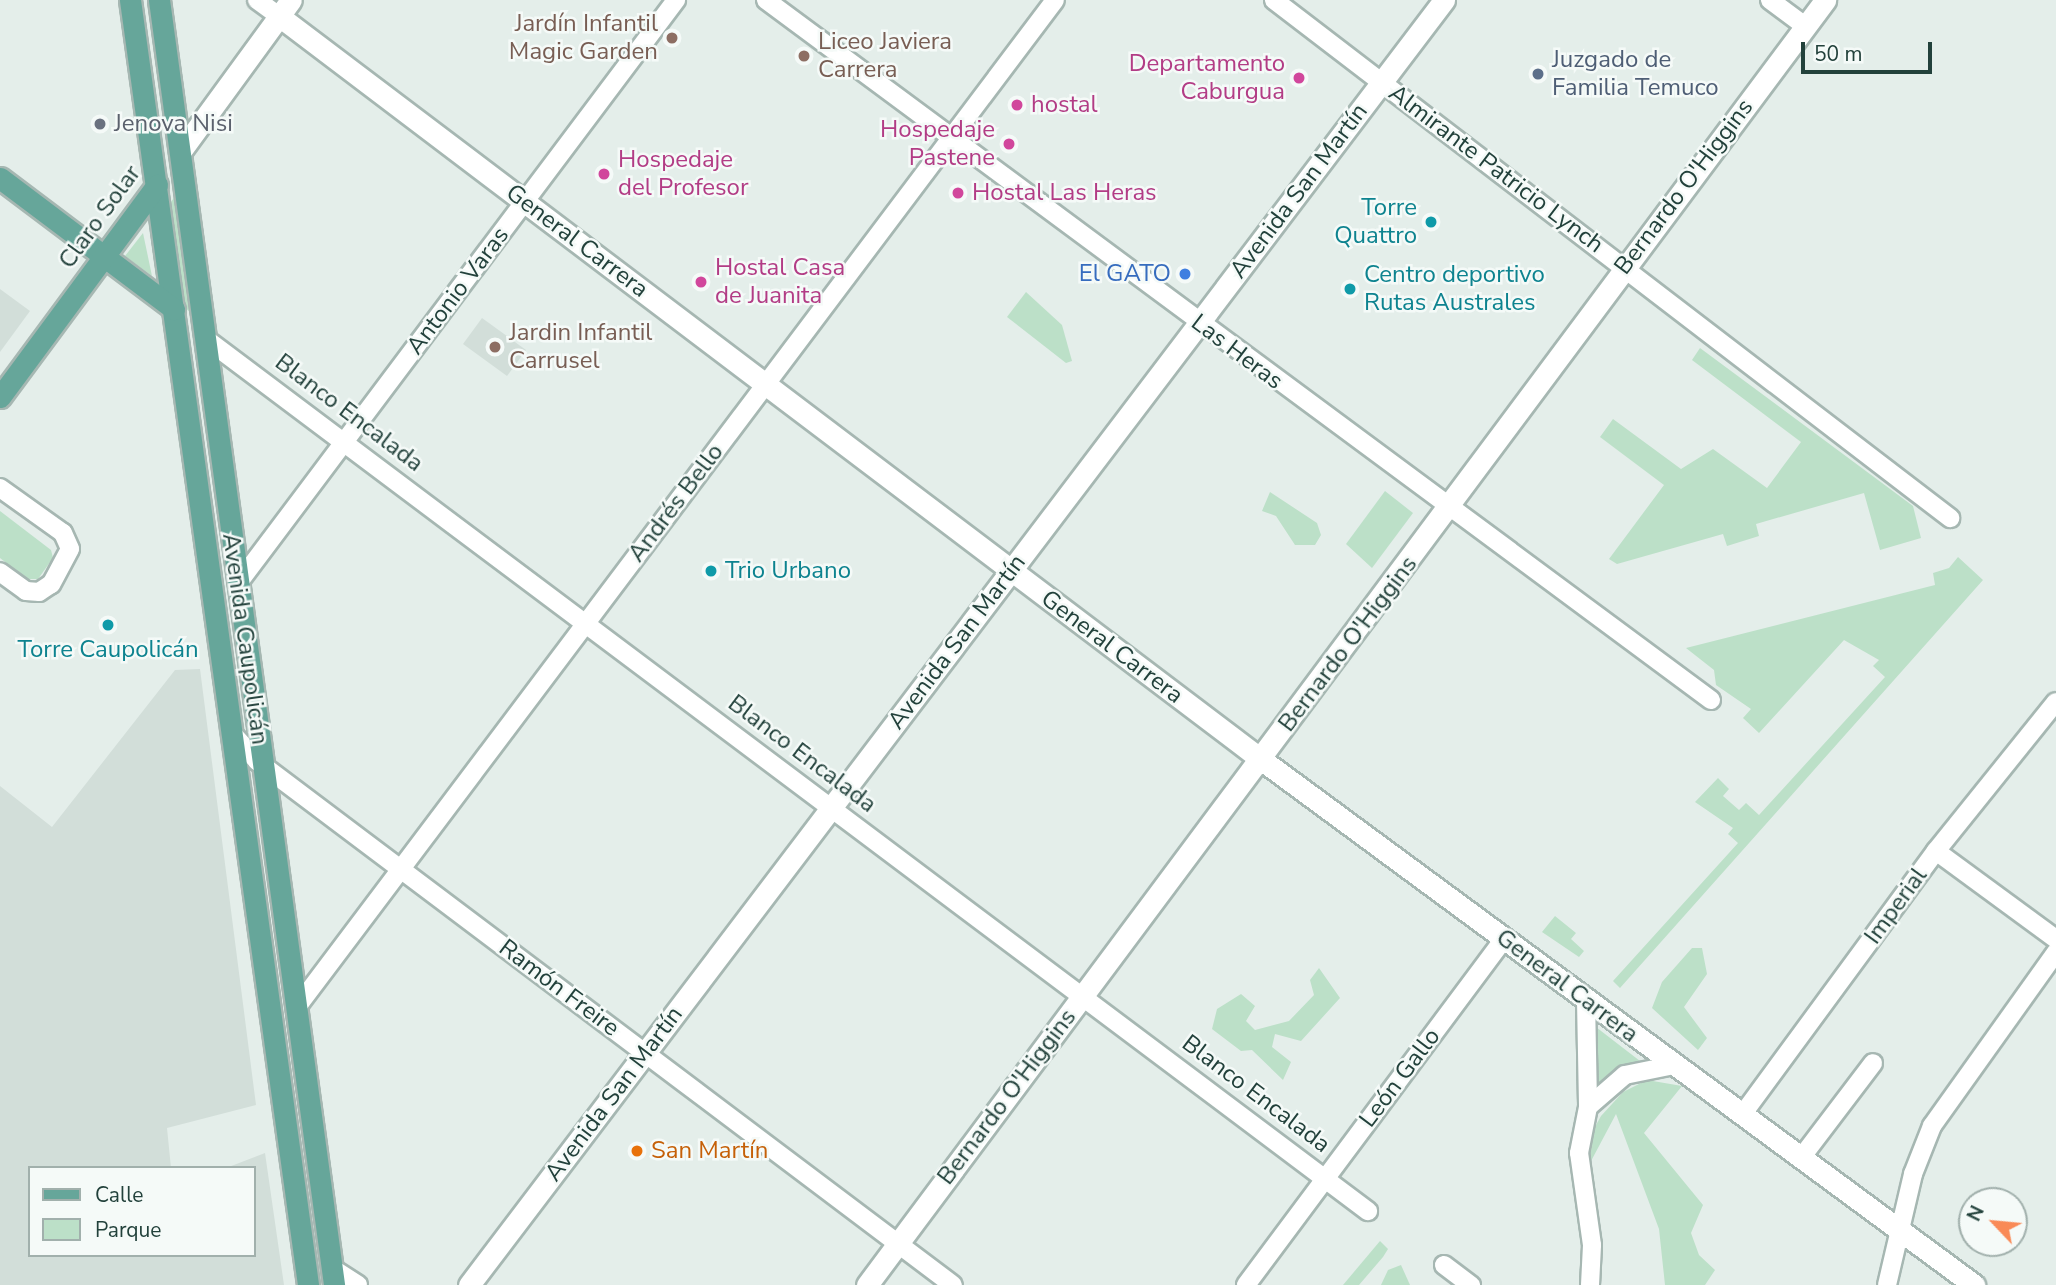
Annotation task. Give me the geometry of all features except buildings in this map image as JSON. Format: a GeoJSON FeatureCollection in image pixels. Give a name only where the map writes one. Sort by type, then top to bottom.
{"type":"FeatureCollection","features":[{"type":"Feature","properties":{"kind":"main road","name":"Avenida Caupolicán"},"geometry":{"type":"LineString","coordinates":[[130,0],[154,190],[308,1285]]}},
{"type":"Feature","properties":{"kind":"main road","name":"Avenida Caupolicán"},"geometry":{"type":"LineString","coordinates":[[159,0],[333,1276]]}},
{"type":"Feature","properties":{"kind":"main road","name":"Avenida San Martín"},"geometry":{"type":"LineString","coordinates":[[469,1285],[1444,0]]}},
{"type":"Feature","properties":{"kind":"main road","name":"Bernardo O'Higgins"},"geometry":{"type":"LineString","coordinates":[[867,1285],[1262,760],[1625,266],[1825,0]]}},
{"type":"Feature","properties":{"kind":"main road","name":"Claro Solar"},"geometry":{"type":"LineString","coordinates":[[0,397],[285,8]]}},
{"type":"Feature","properties":{"kind":"main road","name":"General Carrera"},"geometry":{"type":"LineString","coordinates":[[285,8],[525,202],[1011,571],[1262,760],[1974,1285]]}},
{"type":"Feature","properties":{"kind":"main road"},"geometry":{"type":"LineString","coordinates":[[0,178],[170,302],[211,375]]}},
{"type":"Feature","properties":{"kind":"street","name":"General Carrera"},"geometry":{"type":"LineString","coordinates":[[257,0],[285,8]]}},
{"type":"Feature","properties":{"kind":"street","name":"Antonio Varas"},"geometry":{"type":"LineString","coordinates":[[239,582],[677,0]]}},
{"type":"Feature","properties":{"kind":"street","name":"Las Heras"},"geometry":{"type":"LineString","coordinates":[[766,0],[1448,510],[1711,700]]}},
{"type":"Feature","properties":{"kind":"street","name":"Andrés Bello"},"geometry":{"type":"LineString","coordinates":[[297,1007],[1055,0]]}},
{"type":"Feature","properties":{"kind":"street","name":"Almirante Patricio Lynch"},"geometry":{"type":"LineString","coordinates":[[1274,0],[1625,266],[1950,519]]}},
{"type":"Feature","properties":{"kind":"street"},"geometry":{"type":"LineString","coordinates":[[1770,0],[1805,26]]}},
{"type":"Feature","properties":{"kind":"street","name":"Blanco Encalada"},"geometry":{"type":"LineString","coordinates":[[206,339],[1368,1211]]}},
{"type":"Feature","properties":{"kind":"street"},"geometry":{"type":"LineString","coordinates":[[0,488],[63,533],[70,549],[51,584],[39,592],[26,591],[0,572]]}},
{"type":"Feature","properties":{"kind":"street","name":"Imperial"},"geometry":{"type":"LineString","coordinates":[[1742,1115],[1937,851],[2056,702]]}},
{"type":"Feature","properties":{"kind":"street","name":"Ramón Freire"},"geometry":{"type":"LineString","coordinates":[[231,732],[265,767],[953,1285]]}},
{"type":"Feature","properties":{"kind":"street"},"geometry":{"type":"LineString","coordinates":[[1937,851],[2056,939]]}},
{"type":"Feature","properties":{"kind":"street","name":"León Gallo"},"geometry":{"type":"LineString","coordinates":[[1247,1285],[1504,939]]}},
{"type":"Feature","properties":{"kind":"street"},"geometry":{"type":"LineString","coordinates":[[1887,1285],[1913,1174],[1943,1106],[2056,952]]}},
{"type":"Feature","properties":{"kind":"street"},"geometry":{"type":"LineString","coordinates":[[1586,1000],[1588,1107],[1579,1153],[1592,1245],[1590,1285]]}},
{"type":"Feature","properties":{"kind":"street"},"geometry":{"type":"LineString","coordinates":[[1801,1158],[1873,1063]]}},
{"type":"Feature","properties":{"kind":"street"},"geometry":{"type":"LineString","coordinates":[[1588,1107],[1625,1075],[1674,1065]]}},
{"type":"Feature","properties":{"kind":"street"},"geometry":{"type":"LineString","coordinates":[[1444,1265],[1471,1285]]}},
{"type":"Feature","properties":{"kind":"street"},"geometry":{"type":"LineString","coordinates":[[333,1276],[358,1285]]}},
{"type":"Feature","properties":{"kind":"shaded area"},"geometry":{"type":"Polygon","coordinates":[[[0,289],[30,311],[0,352],[0,289]]]}},
{"type":"Feature","properties":{"kind":"shaded area","name":"Jardin Infantil Carrusel"},"geometry":{"type":"Polygon","coordinates":[[[482,318],[526,350],[507,376],[463,344],[482,318]]]}},
{"type":"Feature","properties":{"kind":"shaded area"},"geometry":{"type":"Polygon","coordinates":[[[200,669],[256,1105],[167,1128],[171,1166],[28,1166],[28,1257],[256,1257],[256,1166],[231,1166],[265,1153],[284,1285],[0,1285],[0,786],[52,827],[175,670],[200,669]]]}},
{"type":"Feature","properties":{"kind":"green space"},"geometry":{"type":"Polygon","coordinates":[[[176,195],[194,317],[184,306],[168,206],[176,195]]]}},
{"type":"Feature","properties":{"kind":"green space"},"geometry":{"type":"Polygon","coordinates":[[[143,233],[152,276],[125,256],[143,233]]]}},
{"type":"Feature","properties":{"kind":"green space"},"geometry":{"type":"Polygon","coordinates":[[[1026,292],[1062,325],[1072,361],[1066,363],[1007,317],[1026,292]]]}},
{"type":"Feature","properties":{"kind":"green space"},"geometry":{"type":"Polygon","coordinates":[[[1700,348],[1913,506],[1921,538],[1880,550],[1864,493],[1756,524],[1759,536],[1727,546],[1723,534],[1617,564],[1609,559],[1664,485],[1600,437],[1613,419],[1681,469],[1713,449],[1767,488],[1801,442],[1692,360],[1700,348]]]}},
{"type":"Feature","properties":{"kind":"green space"},"geometry":{"type":"Polygon","coordinates":[[[1385,491],[1413,513],[1372,568],[1346,544],[1385,491]]]}},
{"type":"Feature","properties":{"kind":"green space"},"geometry":{"type":"Polygon","coordinates":[[[1270,492],[1317,523],[1321,535],[1315,545],[1295,545],[1276,516],[1262,511],[1270,492]]]}},
{"type":"Feature","properties":{"kind":"green space"},"geometry":{"type":"Polygon","coordinates":[[[0,511],[51,550],[53,558],[38,579],[27,579],[0,558],[0,511]]]}},
{"type":"Feature","properties":{"kind":"green space"},"geometry":{"type":"Polygon","coordinates":[[[1958,557],[1983,580],[1620,988],[1613,981],[1738,843],[1728,834],[1733,828],[1695,802],[1718,778],[1729,789],[1723,796],[1739,810],[1746,803],[1759,815],[1885,677],[1873,666],[1879,660],[1844,640],[1759,733],[1743,718],[1751,709],[1716,685],[1714,670],[1686,648],[1935,585],[1933,573],[1949,568],[1958,557]]]}},
{"type":"Feature","properties":{"kind":"green space"},"geometry":{"type":"Polygon","coordinates":[[[1555,916],[1576,933],[1571,939],[1584,951],[1579,957],[1542,932],[1555,916]]]}},
{"type":"Feature","properties":{"kind":"green space"},"geometry":{"type":"Polygon","coordinates":[[[1692,948],[1702,948],[1707,974],[1684,1007],[1707,1038],[1698,1050],[1652,1008],[1662,982],[1692,948]]]}},
{"type":"Feature","properties":{"kind":"green space"},"geometry":{"type":"Polygon","coordinates":[[[1319,968],[1340,998],[1301,1041],[1275,1034],[1272,1047],[1291,1062],[1283,1080],[1252,1050],[1241,1051],[1212,1029],[1217,1009],[1241,994],[1255,1006],[1246,1021],[1255,1030],[1289,1021],[1314,995],[1310,980],[1319,968]]]}},
{"type":"Feature","properties":{"kind":"green space"},"geometry":{"type":"Polygon","coordinates":[[[1592,1024],[1640,1061],[1592,1089],[1592,1024]]]}},
{"type":"Feature","properties":{"kind":"green space"},"geometry":{"type":"Polygon","coordinates":[[[1647,1080],[1682,1086],[1644,1133],[1703,1205],[1691,1233],[1699,1255],[1715,1270],[1705,1285],[1665,1285],[1659,1229],[1616,1114],[1590,1163],[1591,1134],[1601,1116],[1623,1092],[1647,1080]]]}},
{"type":"Feature","properties":{"kind":"green space"},"geometry":{"type":"Polygon","coordinates":[[[1380,1241],[1388,1249],[1383,1257],[1359,1285],[1343,1285],[1380,1241]]]}},
{"type":"Feature","properties":{"kind":"green space"},"geometry":{"type":"Polygon","coordinates":[[[1401,1265],[1410,1285],[1381,1285],[1388,1270],[1401,1265]]]}},
{"type":"Feature","properties":{"kind":"place","name":"Jardín Infantil Magic Garden"},"geometry":{"type":"Point","coordinates":[672,38]}},
{"type":"Feature","properties":{"kind":"place","name":"Liceo Javiera Carrera"},"geometry":{"type":"Point","coordinates":[804,56]}},
{"type":"Feature","properties":{"kind":"place","name":"Juzgado de Familia Temuco"},"geometry":{"type":"Point","coordinates":[1538,74]}},
{"type":"Feature","properties":{"kind":"place","name":"Departamento Caburgua"},"geometry":{"type":"Point","coordinates":[1299,78]}},
{"type":"Feature","properties":{"kind":"place","name":"hostal"},"geometry":{"type":"Point","coordinates":[1017,105]}},
{"type":"Feature","properties":{"kind":"place","name":"Jenova Nisi"},"geometry":{"type":"Point","coordinates":[100,124]}},
{"type":"Feature","properties":{"kind":"place","name":"Hospedaje Pastene"},"geometry":{"type":"Point","coordinates":[1009,144]}},
{"type":"Feature","properties":{"kind":"place","name":"Hospedaje del Profesor"},"geometry":{"type":"Point","coordinates":[604,174]}},
{"type":"Feature","properties":{"kind":"place","name":"Hostal Las Heras"},"geometry":{"type":"Point","coordinates":[958,193]}},
{"type":"Feature","properties":{"kind":"place","name":"Torre Quattro"},"geometry":{"type":"Point","coordinates":[1431,222]}},
{"type":"Feature","properties":{"kind":"place","name":"El GATO"},"geometry":{"type":"Point","coordinates":[1185,274]}},
{"type":"Feature","properties":{"kind":"place","name":"Hostal Casa de Juanita"},"geometry":{"type":"Point","coordinates":[701,282]}},
{"type":"Feature","properties":{"kind":"place","name":"Centro deportivo Rutas Australes"},"geometry":{"type":"Point","coordinates":[1350,289]}},
{"type":"Feature","properties":{"kind":"place","name":"Jardin Infantil Carrusel"},"geometry":{"type":"Point","coordinates":[495,347]}},
{"type":"Feature","properties":{"kind":"place","name":"Trio Urbano"},"geometry":{"type":"Point","coordinates":[711,571]}},
{"type":"Feature","properties":{"kind":"place","name":"Torre Caupolicán"},"geometry":{"type":"Point","coordinates":[108,625]}},
{"type":"Feature","properties":{"kind":"place","name":"San Martín"},"geometry":{"type":"Point","coordinates":[637,1151]}}]}
